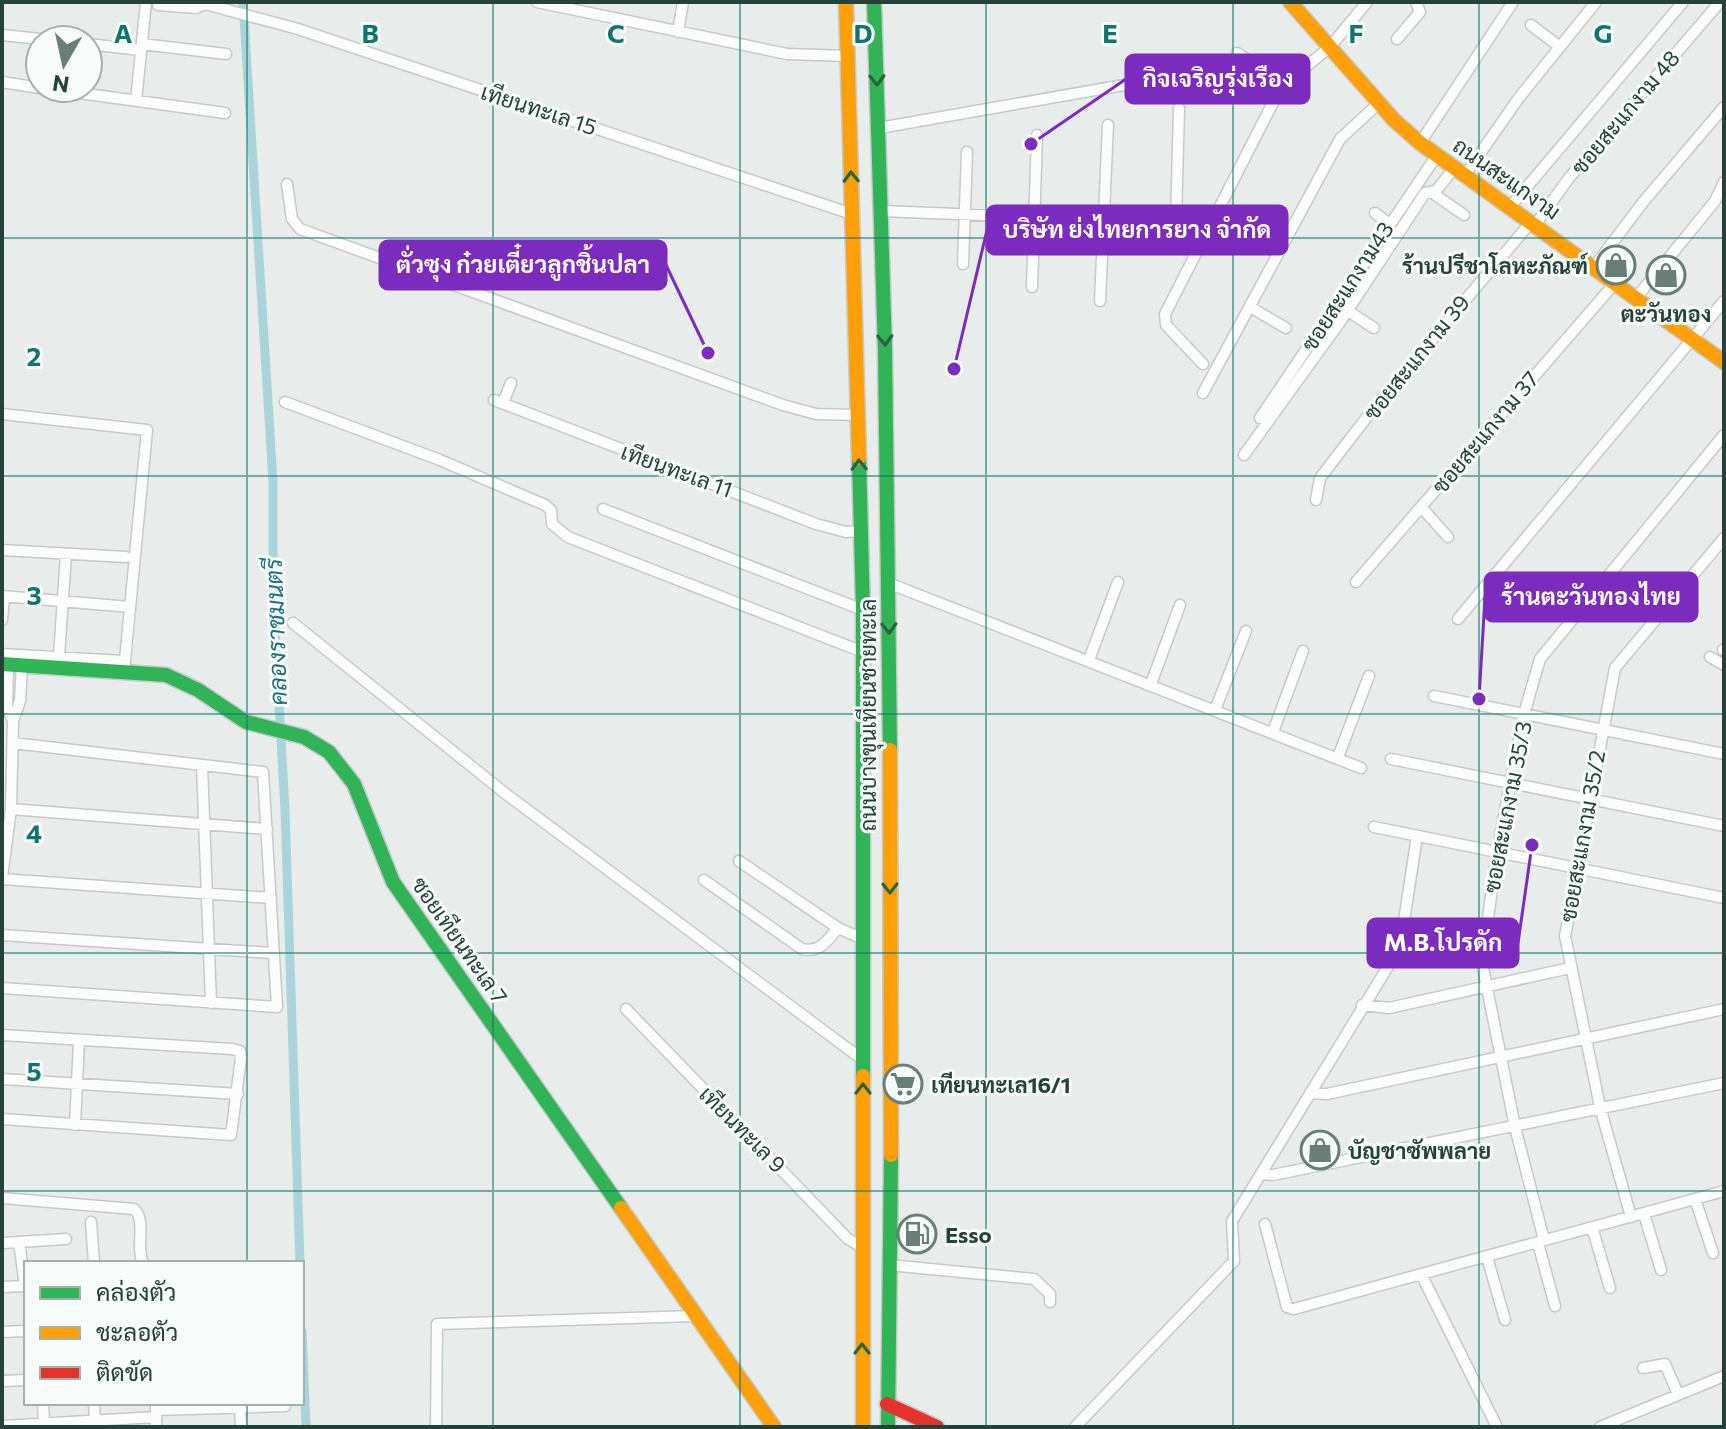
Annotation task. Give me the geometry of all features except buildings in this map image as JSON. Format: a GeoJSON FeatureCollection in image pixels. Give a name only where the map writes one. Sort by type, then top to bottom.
{"type":"FeatureCollection","features":[{"type":"Feature","properties":{"kind":"main road","name":"ถนนบางขุนเทียนชายทะเล"},"geometry":{"type":"LineString","coordinates":[[846,2],[863,610],[863,1427]]}},
{"type":"Feature","properties":{"kind":"main road","name":"ถนนบางขุนเทียนชายทะเล"},"geometry":{"type":"LineString","coordinates":[[874,2],[882,211],[888,554],[888,1427]]}},
{"type":"Feature","properties":{"kind":"main road","name":"ถนนสะแกงาม"},"geometry":{"type":"LineString","coordinates":[[1290,2],[1379,103],[1420,143],[1724,362]]}},
{"type":"Feature","properties":{"kind":"main road"},"geometry":{"type":"LineString","coordinates":[[861,524],[874,523],[887,517]]}},
{"type":"Feature","properties":{"kind":"main road"},"geometry":{"type":"LineString","coordinates":[[862,554],[873,549],[888,554]]}},
{"type":"Feature","properties":{"kind":"main road","name":"ซอยเทียนทะเล 7"},"geometry":{"type":"LineString","coordinates":[[9,662],[124,666],[178,679],[259,727],[312,740],[332,755],[352,782],[393,882],[774,1427]]}},
{"type":"Feature","properties":{"kind":"main road"},"geometry":{"type":"LineString","coordinates":[[887,1404],[937,1427]]}},
{"type":"Feature","properties":{"kind":"street"},"geometry":{"type":"LineString","coordinates":[[537,2],[801,56],[848,56]]}},
{"type":"Feature","properties":{"kind":"street"},"geometry":{"type":"LineString","coordinates":[[678,32],[683,2]]}},
{"type":"Feature","properties":{"kind":"street"},"geometry":{"type":"LineString","coordinates":[[1203,364],[1164,319],[1284,84],[1330,47],[1367,2]]}},
{"type":"Feature","properties":{"kind":"street"},"geometry":{"type":"LineString","coordinates":[[1397,39],[1420,12],[1416,2]]}},
{"type":"Feature","properties":{"kind":"street"},"geometry":{"type":"LineString","coordinates":[[1420,143],[1513,2]]}},
{"type":"Feature","properties":{"kind":"street"},"geometry":{"type":"LineString","coordinates":[[1244,455],[1348,311],[1425,193],[1460,171],[1596,2]]}},
{"type":"Feature","properties":{"kind":"street"},"geometry":{"type":"LineString","coordinates":[[1510,207],[1683,2]]}},
{"type":"Feature","properties":{"kind":"street","name":"ซอยสะแกงาม 48"},"geometry":{"type":"LineString","coordinates":[[1533,224],[1720,2]]}},
{"type":"Feature","properties":{"kind":"street"},"geometry":{"type":"LineString","coordinates":[[136,101],[141,47],[153,3]]}},
{"type":"Feature","properties":{"kind":"street","name":"เทียนทะเล 15"},"geometry":{"type":"LineString","coordinates":[[153,3],[196,8],[204,3],[255,16],[852,214]]}},
{"type":"Feature","properties":{"kind":"street"},"geometry":{"type":"LineString","coordinates":[[1531,25],[1560,47]]}},
{"type":"Feature","properties":{"kind":"street"},"geometry":{"type":"LineString","coordinates":[[2,35],[24,37]]}},
{"type":"Feature","properties":{"kind":"street"},"geometry":{"type":"LineString","coordinates":[[104,45],[226,54]]}},
{"type":"Feature","properties":{"kind":"street"},"geometry":{"type":"LineString","coordinates":[[1237,53],[1284,84]]}},
{"type":"Feature","properties":{"kind":"street"},"geometry":{"type":"LineString","coordinates":[[879,128],[1221,68]]}},
{"type":"Feature","properties":{"kind":"street"},"geometry":{"type":"LineString","coordinates":[[2,82],[24,85]]}},
{"type":"Feature","properties":{"kind":"street"},"geometry":{"type":"LineString","coordinates":[[104,97],[225,113]]}},
{"type":"Feature","properties":{"kind":"street"},"geometry":{"type":"LineString","coordinates":[[1203,393],[1340,139],[1379,103]]}},
{"type":"Feature","properties":{"kind":"street"},"geometry":{"type":"LineString","coordinates":[[1594,267],[1724,107]]}},
{"type":"Feature","properties":{"kind":"street"},"geometry":{"type":"LineString","coordinates":[[1176,221],[1179,108]]}},
{"type":"Feature","properties":{"kind":"street"},"geometry":{"type":"LineString","coordinates":[[1100,301],[1108,125]]}},
{"type":"Feature","properties":{"kind":"street"},"geometry":{"type":"LineString","coordinates":[[1032,287],[1037,135]]}},
{"type":"Feature","properties":{"kind":"street"},"geometry":{"type":"LineString","coordinates":[[963,264],[967,152]]}},
{"type":"Feature","properties":{"kind":"street","name":"ซอยสะแกงาม43"},"geometry":{"type":"LineString","coordinates":[[1260,418],[1388,223],[1437,155]]}},
{"type":"Feature","properties":{"kind":"street"},"geometry":{"type":"LineString","coordinates":[[1636,298],[1715,201],[1724,182]]}},
{"type":"Feature","properties":{"kind":"street"},"geometry":{"type":"LineString","coordinates":[[287,184],[292,219],[300,229],[783,405],[816,414],[858,415]]}},
{"type":"Feature","properties":{"kind":"street"},"geometry":{"type":"LineString","coordinates":[[1431,192],[1464,215]]}},
{"type":"Feature","properties":{"kind":"street"},"geometry":{"type":"LineString","coordinates":[[882,211],[1176,221],[1231,229],[1277,253]]}},
{"type":"Feature","properties":{"kind":"street"},"geometry":{"type":"LineString","coordinates":[[1375,213],[1388,223]]}},
{"type":"Feature","properties":{"kind":"street","name":"ซอยสะแกงาม 39"},"geometry":{"type":"LineString","coordinates":[[1316,500],[1320,478],[1367,417],[1533,224]]}},
{"type":"Feature","properties":{"kind":"street","name":"ซอยสะแกงาม 37"},"geometry":{"type":"LineString","coordinates":[[1356,582],[1615,283]]}},
{"type":"Feature","properties":{"kind":"street"},"geometry":{"type":"LineString","coordinates":[[1458,619],[1695,340],[1724,301]]}},
{"type":"Feature","properties":{"kind":"street"},"geometry":{"type":"LineString","coordinates":[[1250,307],[1286,328]]}},
{"type":"Feature","properties":{"kind":"street"},"geometry":{"type":"LineString","coordinates":[[1348,311],[1374,328]]}},
{"type":"Feature","properties":{"kind":"street","name":"เทียนทะเล 11"},"geometry":{"type":"LineString","coordinates":[[511,383],[499,402],[816,524],[846,532],[861,524]]}},
{"type":"Feature","properties":{"kind":"street"},"geometry":{"type":"LineString","coordinates":[[285,402],[440,460],[545,505],[551,510],[552,524],[568,537],[863,652]]}},
{"type":"Feature","properties":{"kind":"street"},"geometry":{"type":"LineString","coordinates":[[2,414],[147,430],[124,666],[59,656],[9,662],[20,701],[9,746],[8,811],[2,878],[271,898]]}},
{"type":"Feature","properties":{"kind":"street","name":"ซอยสะแกงาม 35/3"},"geometry":{"type":"LineString","coordinates":[[1555,1306],[1486,989],[1482,947],[1510,784],[1524,714],[1540,659],[1724,435]]}},
{"type":"Feature","properties":{"kind":"street"},"geometry":{"type":"LineString","coordinates":[[1421,507],[1448,537]]}},
{"type":"Feature","properties":{"kind":"street"},"geometry":{"type":"LineString","coordinates":[[603,509],[863,610]]}},
{"type":"Feature","properties":{"kind":"street","name":"ซอยสะแกงาม 35/2"},"geometry":{"type":"LineString","coordinates":[[1631,1217],[1600,1107],[1565,936],[1601,731],[1619,660],[1724,538]]}},
{"type":"Feature","properties":{"kind":"street"},"geometry":{"type":"LineString","coordinates":[[2,550],[126,557]]}},
{"type":"Feature","properties":{"kind":"street"},"geometry":{"type":"LineString","coordinates":[[59,656],[66,554]]}},
{"type":"Feature","properties":{"kind":"street"},"geometry":{"type":"LineString","coordinates":[[1089,660],[1118,582]]}},
{"type":"Feature","properties":{"kind":"street"},"geometry":{"type":"LineString","coordinates":[[888,583],[1361,768]]}},
{"type":"Feature","properties":{"kind":"street"},"geometry":{"type":"LineString","coordinates":[[2,620],[3,596],[130,607]]}},
{"type":"Feature","properties":{"kind":"street"},"geometry":{"type":"LineString","coordinates":[[1151,684],[1180,605]]}},
{"type":"Feature","properties":{"kind":"street"},"geometry":{"type":"LineString","coordinates":[[293,623],[506,794],[863,1060]]}},
{"type":"Feature","properties":{"kind":"street"},"geometry":{"type":"LineString","coordinates":[[1215,710],[1246,631]]}},
{"type":"Feature","properties":{"kind":"street"},"geometry":{"type":"LineString","coordinates":[[1273,732],[1303,651]]}},
{"type":"Feature","properties":{"kind":"street"},"geometry":{"type":"LineString","coordinates":[[1710,657],[1724,665]]}},
{"type":"Feature","properties":{"kind":"street"},"geometry":{"type":"LineString","coordinates":[[1338,757],[1369,676]]}},
{"type":"Feature","properties":{"kind":"street"},"geometry":{"type":"LineString","coordinates":[[1434,696],[1724,754]]}},
{"type":"Feature","properties":{"kind":"street"},"geometry":{"type":"LineString","coordinates":[[2,988],[277,1007],[263,772],[9,746]]}},
{"type":"Feature","properties":{"kind":"street"},"geometry":{"type":"LineString","coordinates":[[1391,759],[1724,826]]}},
{"type":"Feature","properties":{"kind":"street"},"geometry":{"type":"LineString","coordinates":[[202,766],[211,1003]]}},
{"type":"Feature","properties":{"kind":"street"},"geometry":{"type":"LineString","coordinates":[[8,811],[267,829]]}},
{"type":"Feature","properties":{"kind":"street"},"geometry":{"type":"LineString","coordinates":[[1374,827],[1724,898]]}},
{"type":"Feature","properties":{"kind":"street"},"geometry":{"type":"LineString","coordinates":[[1075,1427],[1234,1261],[1232,1221],[1400,947],[1417,836]]}},
{"type":"Feature","properties":{"kind":"street"},"geometry":{"type":"LineString","coordinates":[[739,861],[838,928],[863,939]]}},
{"type":"Feature","properties":{"kind":"street"},"geometry":{"type":"LineString","coordinates":[[704,880],[802,949],[815,951],[822,947],[838,928]]}},
{"type":"Feature","properties":{"kind":"street"},"geometry":{"type":"LineString","coordinates":[[2,935],[272,953]]}},
{"type":"Feature","properties":{"kind":"street"},"geometry":{"type":"LineString","coordinates":[[1362,1005],[1389,1008],[1570,968]]}},
{"type":"Feature","properties":{"kind":"street","name":"เทียนทะเล 9"},"geometry":{"type":"LineString","coordinates":[[626,1009],[848,1239],[862,1247]]}},
{"type":"Feature","properties":{"kind":"street"},"geometry":{"type":"LineString","coordinates":[[1310,1093],[1327,1094],[1724,1009]]}},
{"type":"Feature","properties":{"kind":"street"},"geometry":{"type":"LineString","coordinates":[[2,1035],[237,1050],[241,1058],[231,1135],[2,1119]]}},
{"type":"Feature","properties":{"kind":"street"},"geometry":{"type":"LineString","coordinates":[[75,1125],[79,1041]]}},
{"type":"Feature","properties":{"kind":"street"},"geometry":{"type":"LineString","coordinates":[[2,1079],[238,1094]]}},
{"type":"Feature","properties":{"kind":"street"},"geometry":{"type":"LineString","coordinates":[[1263,1174],[1273,1175],[1724,1083]]}},
{"type":"Feature","properties":{"kind":"street"},"geometry":{"type":"LineString","coordinates":[[1265,1224],[1289,1309],[1422,1276],[1724,1191]]}},
{"type":"Feature","properties":{"kind":"street"},"geometry":{"type":"LineString","coordinates":[[2,1198],[134,1209],[140,1216],[139,1254],[142,1261]]}},
{"type":"Feature","properties":{"kind":"street"},"geometry":{"type":"LineString","coordinates":[[1695,1199],[1713,1253]]}},
{"type":"Feature","properties":{"kind":"street"},"geometry":{"type":"LineString","coordinates":[[1644,1214],[1661,1270]]}},
{"type":"Feature","properties":{"kind":"street"},"geometry":{"type":"LineString","coordinates":[[91,1222],[94,1261]]}},
{"type":"Feature","properties":{"kind":"street"},"geometry":{"type":"LineString","coordinates":[[1592,1227],[1610,1288]]}},
{"type":"Feature","properties":{"kind":"street"},"geometry":{"type":"LineString","coordinates":[[2,1243],[66,1239]]}},
{"type":"Feature","properties":{"kind":"street"},"geometry":{"type":"LineString","coordinates":[[19,1242],[24,1273]]}},
{"type":"Feature","properties":{"kind":"street"},"geometry":{"type":"LineString","coordinates":[[1487,1257],[1505,1320]]}},
{"type":"Feature","properties":{"kind":"street"},"geometry":{"type":"LineString","coordinates":[[889,1265],[1034,1279],[1050,1294],[1050,1302]]}},
{"type":"Feature","properties":{"kind":"street"},"geometry":{"type":"LineString","coordinates":[[1422,1276],[1497,1427]]}},
{"type":"Feature","properties":{"kind":"street"},"geometry":{"type":"LineString","coordinates":[[2,1287],[24,1286]]}},
{"type":"Feature","properties":{"kind":"street"},"geometry":{"type":"LineString","coordinates":[[436,1427],[437,1324],[695,1316]]}},
{"type":"Feature","properties":{"kind":"street"},"geometry":{"type":"LineString","coordinates":[[2,1332],[24,1331]]}},
{"type":"Feature","properties":{"kind":"street"},"geometry":{"type":"LineString","coordinates":[[1643,1368],[1665,1364],[1678,1394]]}},
{"type":"Feature","properties":{"kind":"street"},"geometry":{"type":"LineString","coordinates":[[1600,1427],[1724,1376]]}},
{"type":"Feature","properties":{"kind":"street"},"geometry":{"type":"LineString","coordinates":[[2,1381],[24,1380]]}},
{"type":"Feature","properties":{"kind":"street"},"geometry":{"type":"LineString","coordinates":[[38,1425],[43,1405]]}},
{"type":"Feature","properties":{"kind":"street"},"geometry":{"type":"LineString","coordinates":[[2,1426],[93,1423],[240,1405],[285,1406]]}},
{"type":"Feature","properties":{"kind":"street"},"geometry":{"type":"LineString","coordinates":[[240,1405],[241,1427]]}},
{"type":"Feature","properties":{"kind":"waterway","name":"คลองราชมนตรี"},"geometry":{"type":"LineString","coordinates":[[243,2],[273,481],[273,596],[285,810],[300,1261]]}},
{"type":"Feature","properties":{"kind":"waterway","name":"คลองราชมนตรี"},"geometry":{"type":"LineString","coordinates":[[304,1379],[306,1427]]}},
{"type":"Feature","properties":{"kind":"traffic: fast"},"geometry":{"type":"LineString","coordinates":[[874,2],[885,350],[890,750]]}},
{"type":"Feature","properties":{"kind":"traffic: fast"},"geometry":{"type":"LineString","coordinates":[[859,458],[863,610],[863,1076]]}},
{"type":"Feature","properties":{"kind":"traffic: fast"},"geometry":{"type":"LineString","coordinates":[[2,664],[166,675],[198,690],[246,722],[304,737],[329,752],[354,784],[393,882],[621,1208]]}},
{"type":"Feature","properties":{"kind":"traffic: fast"},"geometry":{"type":"LineString","coordinates":[[888,1427],[891,1155]]}},
{"type":"Feature","properties":{"kind":"traffic: slow"},"geometry":{"type":"LineString","coordinates":[[846,2],[859,458]]}},
{"type":"Feature","properties":{"kind":"traffic: slow"},"geometry":{"type":"LineString","coordinates":[[1290,2],[1394,120],[1420,143],[1724,362]]}},
{"type":"Feature","properties":{"kind":"traffic: slow"},"geometry":{"type":"LineString","coordinates":[[890,750],[891,1155]]}},
{"type":"Feature","properties":{"kind":"traffic: slow"},"geometry":{"type":"LineString","coordinates":[[863,1076],[863,1427]]}},
{"type":"Feature","properties":{"kind":"traffic: slow"},"geometry":{"type":"LineString","coordinates":[[621,1208],[774,1427]]}},
{"type":"Feature","properties":{"kind":"traffic: jam"},"geometry":{"type":"LineString","coordinates":[[887,1404],[937,1427]]}},
{"type":"Feature","properties":{"kind":"place","name":"กิจเจริญรุ่งเรือง"},"geometry":{"type":"Point","coordinates":[1031,144]}},
{"type":"Feature","properties":{"kind":"place","name":"ร้านปรีชาโลหะภัณฑ์"},"geometry":{"type":"Point","coordinates":[1616,265]}},
{"type":"Feature","properties":{"kind":"place","name":"ตะวันทอง"},"geometry":{"type":"Point","coordinates":[1666,275]}},
{"type":"Feature","properties":{"kind":"place","name":"ตั่วซุง ก๋วยเตี๋ยวลูกชิ้นปลา"},"geometry":{"type":"Point","coordinates":[708,353]}},
{"type":"Feature","properties":{"kind":"place","name":"บริษัท ย่งไทยการยาง จำกัด"},"geometry":{"type":"Point","coordinates":[954,369]}},
{"type":"Feature","properties":{"kind":"place","name":"ร้านตะวันทองไทย"},"geometry":{"type":"Point","coordinates":[1479,699]}},
{"type":"Feature","properties":{"kind":"place","name":"M.B.โปรดัก"},"geometry":{"type":"Point","coordinates":[1532,845]}},
{"type":"Feature","properties":{"kind":"place","name":"เทียนทะเล16/1"},"geometry":{"type":"Point","coordinates":[903,1084]}},
{"type":"Feature","properties":{"kind":"place","name":"บัญชาซัพพลาย"},"geometry":{"type":"Point","coordinates":[1320,1150]}},
{"type":"Feature","properties":{"kind":"place","name":"Esso"},"geometry":{"type":"Point","coordinates":[917,1234]}}]}
